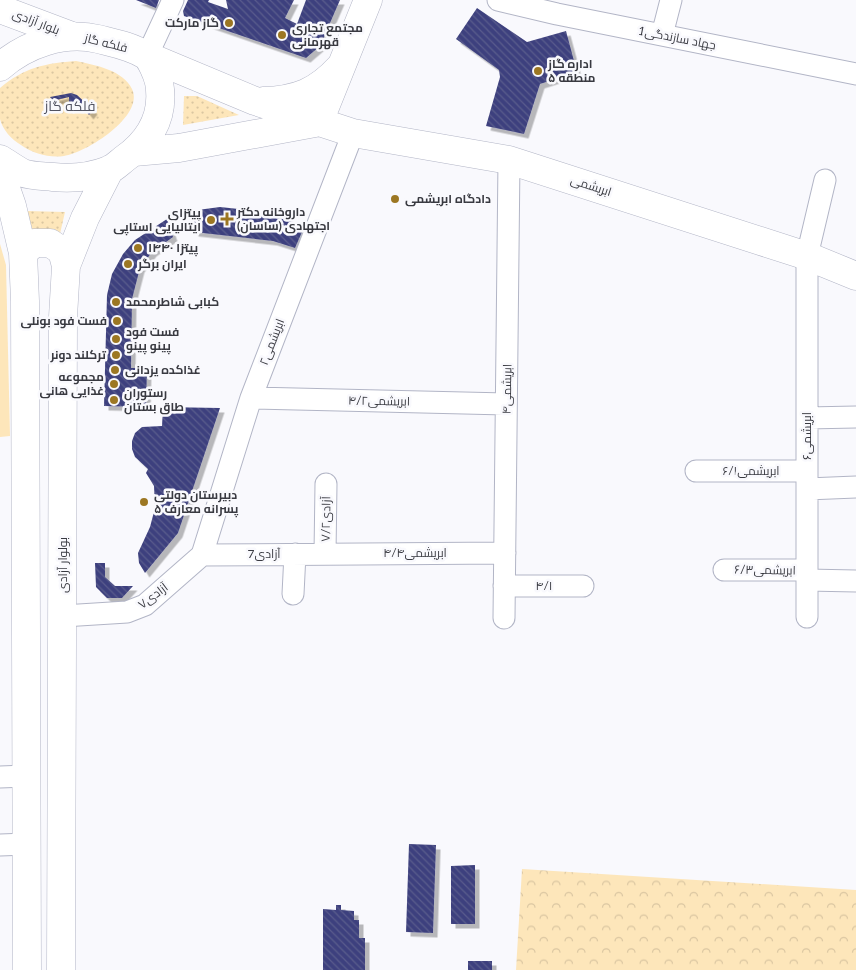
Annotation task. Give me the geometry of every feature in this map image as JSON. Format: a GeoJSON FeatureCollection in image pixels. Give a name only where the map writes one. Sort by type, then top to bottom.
{"type":"FeatureCollection","features":[{"type":"Feature","properties":{"kind":"main road"},"geometry":{"type":"LineString","coordinates":[[134,152],[179,148],[319,122],[368,0]]}},
{"type":"Feature","properties":{"kind":"main road","name":"بلوار آزادی"},"geometry":{"type":"LineString","coordinates":[[8,7],[72,36]]}},
{"type":"Feature","properties":{"kind":"main road","name":"فلکه گاز"},"geometry":{"type":"LineString","coordinates":[[0,67],[19,52],[41,43],[72,36],[94,38],[122,45],[255,101]]}},
{"type":"Feature","properties":{"kind":"main road"},"geometry":{"type":"LineString","coordinates":[[0,159],[24,173],[45,177],[67,178],[84,176],[110,169],[144,143],[157,120],[162,96],[158,78],[146,56]]}},
{"type":"Feature","properties":{"kind":"main road"},"geometry":{"type":"LineString","coordinates":[[255,101],[279,101],[317,89],[341,66]]}},
{"type":"Feature","properties":{"kind":"main road","name":"ابریشمی"},"geometry":{"type":"LineString","coordinates":[[255,101],[353,134],[509,160],[807,256],[856,276]]}},
{"type":"Feature","properties":{"kind":"main road","name":"بولوار آزادی"},"geometry":{"type":"LineString","coordinates":[[61,970],[63,327],[66,266],[85,218],[110,169]]}},
{"type":"Feature","properties":{"kind":"main road"},"geometry":{"type":"LineString","coordinates":[[0,171],[12,206],[23,253],[25,301],[26,557],[13,776],[27,844],[27,970]]}},
{"type":"Feature","properties":{"kind":"main road"},"geometry":{"type":"LineString","coordinates":[[23,253],[34,243],[50,243],[62,251],[66,266]]}},
{"type":"Feature","properties":{"kind":"street"},"geometry":{"type":"LineString","coordinates":[[146,56],[172,0]]}},
{"type":"Feature","properties":{"kind":"street","name":"1جهاد سازندگی"},"geometry":{"type":"LineString","coordinates":[[498,0],[559,7],[662,35],[856,74]]}},
{"type":"Feature","properties":{"kind":"street"},"geometry":{"type":"LineString","coordinates":[[662,35],[671,0]]}},
{"type":"Feature","properties":{"kind":"street","name":"ابریشمی۲"},"geometry":{"type":"LineString","coordinates":[[202,555],[251,398],[353,134]]}},
{"type":"Feature","properties":{"kind":"street","name":"ابریشمی۴"},"geometry":{"type":"LineString","coordinates":[[504,618],[509,160]]}},
{"type":"Feature","properties":{"kind":"street","name":"ابریشمی۶"},"geometry":{"type":"LineString","coordinates":[[807,617],[807,256],[825,180]]}},
{"type":"Feature","properties":{"kind":"street","name":"ابریشمی۴/۲"},"geometry":{"type":"LineString","coordinates":[[251,398],[506,404]]}},
{"type":"Feature","properties":{"kind":"street"},"geometry":{"type":"LineString","coordinates":[[807,418],[856,417]]}},
{"type":"Feature","properties":{"kind":"street","name":"۶/۱ابریشمی"},"geometry":{"type":"LineString","coordinates":[[696,471],[807,480],[856,487]]}},
{"type":"Feature","properties":{"kind":"street","name":"۷/۲آزادی"},"geometry":{"type":"LineString","coordinates":[[325,554],[326,484]]}},
{"type":"Feature","properties":{"kind":"street","name":"ابریشمی۴/۴"},"geometry":{"type":"LineString","coordinates":[[325,554],[505,553]]}},
{"type":"Feature","properties":{"kind":"street"},"geometry":{"type":"LineString","coordinates":[[293,594],[295,554]]}},
{"type":"Feature","properties":{"kind":"street","name":"7آزادی"},"geometry":{"type":"LineString","coordinates":[[202,555],[325,554]]}},
{"type":"Feature","properties":{"kind":"street","name":"آزادی۷"},"geometry":{"type":"LineString","coordinates":[[63,616],[126,612],[136,609],[145,605],[202,555]]}},
{"type":"Feature","properties":{"kind":"street","name":"۶/۳ابریشمی"},"geometry":{"type":"LineString","coordinates":[[724,570],[807,575],[856,581]]}},
{"type":"Feature","properties":{"kind":"street","name":"۴/۱"},"geometry":{"type":"LineString","coordinates":[[504,586],[583,586]]}},
{"type":"Feature","properties":{"kind":"street"},"geometry":{"type":"LineString","coordinates":[[0,845],[27,844]]}},
{"type":"Feature","properties":{"kind":"green space"},"geometry":{"type":"Polygon","coordinates":[[[76,61],[108,69],[122,77],[132,89],[134,100],[130,110],[111,132],[99,141],[74,153],[64,156],[47,156],[31,151],[11,137],[1,123],[0,88],[26,71],[55,63],[76,61]]]}},
{"type":"Feature","properties":{"kind":"green space"},"geometry":{"type":"Polygon","coordinates":[[[184,96],[197,96],[239,115],[183,125],[184,96]]]}},
{"type":"Feature","properties":{"kind":"green space"},"geometry":{"type":"Polygon","coordinates":[[[27,211],[65,212],[59,238],[46,229],[31,235],[27,211]]]}},
{"type":"Feature","properties":{"kind":"green space"},"geometry":{"type":"Polygon","coordinates":[[[0,244],[6,265],[10,436],[0,437],[0,244]]]}},
{"type":"Feature","properties":{"kind":"green space"},"geometry":{"type":"Polygon","coordinates":[[[522,869],[856,890],[856,970],[516,970],[522,869]]]}},
{"type":"Feature","properties":{"kind":"building"},"geometry":{"type":"Polygon","coordinates":[[[136,0],[159,0],[156,8],[136,0]]]}},
{"type":"Feature","properties":{"kind":"building","name":"مجتمع تجاری قهرمانی"},"geometry":{"type":"Polygon","coordinates":[[[188,0],[209,0],[208,2],[228,9],[226,0],[294,0],[285,18],[297,24],[306,0],[340,0],[320,46],[306,58],[184,16],[183,11],[188,0]]]}},
{"type":"Feature","properties":{"kind":"building","name":"اداره گاز منطقه ۵"},"geometry":{"type":"Polygon","coordinates":[[[477,8],[527,42],[566,31],[577,72],[540,84],[524,134],[486,126],[500,77],[499,70],[456,39],[477,8]]]}},
{"type":"Feature","properties":{"kind":"building"},"geometry":{"type":"Polygon","coordinates":[[[71,93],[77,95],[93,110],[89,115],[76,99],[72,104],[69,103],[69,97],[53,101],[50,97],[71,93]]]}},
{"type":"Feature","properties":{"kind":"building"},"geometry":{"type":"Polygon","coordinates":[[[220,207],[248,210],[305,225],[295,248],[273,241],[194,232],[190,211],[220,207]]]}},
{"type":"Feature","properties":{"kind":"building"},"geometry":{"type":"Polygon","coordinates":[[[167,219],[173,237],[152,252],[140,268],[132,299],[131,368],[147,368],[146,407],[104,406],[107,295],[112,274],[123,254],[135,240],[167,219]]]}},
{"type":"Feature","properties":{"kind":"building"},"geometry":{"type":"Polygon","coordinates":[[[163,407],[220,408],[178,533],[145,573],[139,563],[138,553],[150,527],[155,508],[154,486],[146,473],[148,469],[135,457],[132,441],[135,433],[142,427],[162,426],[163,407]]]}},
{"type":"Feature","properties":{"kind":"building"},"geometry":{"type":"Polygon","coordinates":[[[95,563],[105,563],[105,577],[115,586],[133,586],[122,598],[107,598],[96,587],[95,563]]]}},
{"type":"Feature","properties":{"kind":"building"},"geometry":{"type":"Polygon","coordinates":[[[409,844],[436,845],[433,933],[406,932],[409,844]]]}},
{"type":"Feature","properties":{"kind":"building"},"geometry":{"type":"Polygon","coordinates":[[[475,865],[475,924],[451,924],[451,866],[475,865]]]}},
{"type":"Feature","properties":{"kind":"building"},"geometry":{"type":"Polygon","coordinates":[[[336,905],[341,905],[341,910],[354,911],[354,920],[359,920],[359,938],[365,938],[365,970],[323,970],[323,909],[336,910],[336,905]]]}},
{"type":"Feature","properties":{"kind":"building"},"geometry":{"type":"Polygon","coordinates":[[[468,961],[492,961],[492,970],[468,970],[468,961]]]}},
{"type":"Feature","properties":{"kind":"place","name":"گاز مارکت"},"geometry":{"type":"Point","coordinates":[229,23]}},
{"type":"Feature","properties":{"kind":"place","name":"مجتمع تجاری قهرمانی"},"geometry":{"type":"Point","coordinates":[282,35]}},
{"type":"Feature","properties":{"kind":"place","name":"اداره گاز منطقه ۵"},"geometry":{"type":"Point","coordinates":[538,71]}},
{"type":"Feature","properties":{"kind":"place","name":"دادگاه ابریشمی"},"geometry":{"type":"Point","coordinates":[395,199]}},
{"type":"Feature","properties":{"kind":"place","name":"داروخانه دکتر اجتهادی (ساسان)"},"geometry":{"type":"Point","coordinates":[227,219]}},
{"type":"Feature","properties":{"kind":"place","name":"پیتزای ایتالیایی استاپی"},"geometry":{"type":"Point","coordinates":[211,220]}},
{"type":"Feature","properties":{"kind":"place","name":"پیتزا ۱۴۴۰"},"geometry":{"type":"Point","coordinates":[138,248]}},
{"type":"Feature","properties":{"kind":"place","name":"ایران برگر"},"geometry":{"type":"Point","coordinates":[128,264]}},
{"type":"Feature","properties":{"kind":"place","name":"کبابی شاطرمحمد"},"geometry":{"type":"Point","coordinates":[116,302]}},
{"type":"Feature","properties":{"kind":"place","name":"فست فود بونلی"},"geometry":{"type":"Point","coordinates":[117,321]}},
{"type":"Feature","properties":{"kind":"place","name":"فست فود پينو پينو"},"geometry":{"type":"Point","coordinates":[116,339]}},
{"type":"Feature","properties":{"kind":"place","name":"ترکلند دونر"},"geometry":{"type":"Point","coordinates":[116,355]}},
{"type":"Feature","properties":{"kind":"place","name":"غذاکده یزدانی"},"geometry":{"type":"Point","coordinates":[115,370]}},
{"type":"Feature","properties":{"kind":"place","name":"مجموعه غذایی هانی"},"geometry":{"type":"Point","coordinates":[114,384]}},
{"type":"Feature","properties":{"kind":"place","name":"رستوران طاق بستان"},"geometry":{"type":"Point","coordinates":[114,400]}},
{"type":"Feature","properties":{"kind":"place","name":"دبیرستان دولتی پسرانه معارف ۵"},"geometry":{"type":"Point","coordinates":[144,502]}},
{"type":"Feature","properties":{"kind":"district","name":"فلکه گاز"},"geometry":{"type":"Point","coordinates":[70,106]}}]}
